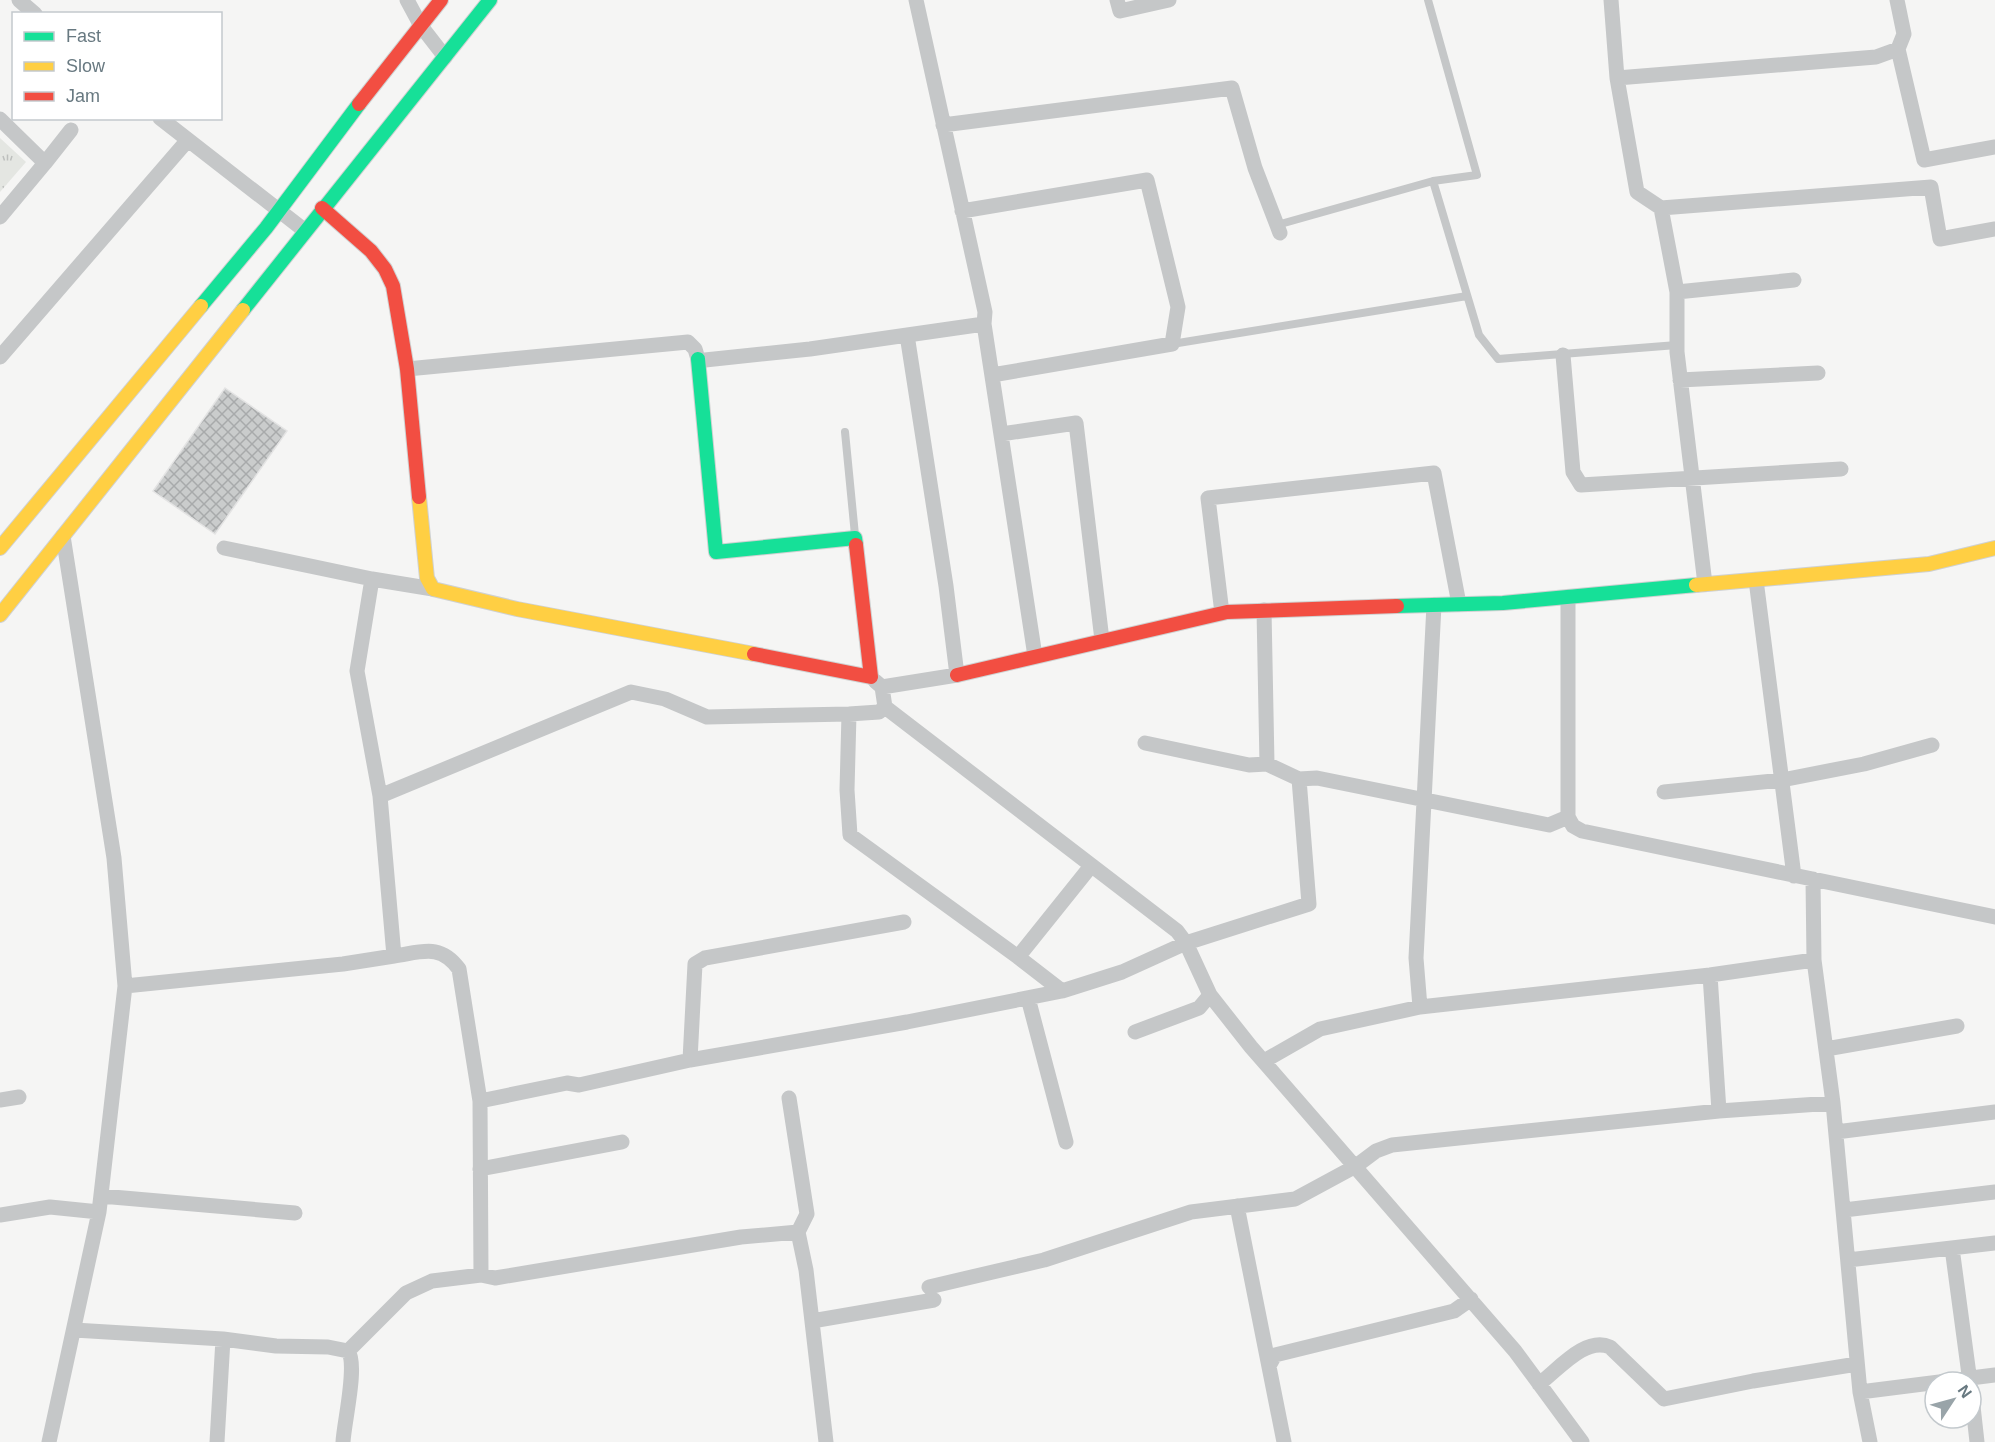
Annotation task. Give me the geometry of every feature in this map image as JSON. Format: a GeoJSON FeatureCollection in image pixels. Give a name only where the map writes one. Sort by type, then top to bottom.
{"type":"FeatureCollection","features":[{"type":"Feature","properties":{"kind":"street"},"geometry":{"type":"LineString","coordinates":[[19,0],[33,12]]}},
{"type":"Feature","properties":{"kind":"street"},"geometry":{"type":"LineString","coordinates":[[407,0],[421,26],[444,57]]}},
{"type":"Feature","properties":{"kind":"street"},"geometry":{"type":"LineString","coordinates":[[0,548],[278,212],[305,173],[441,0]]}},
{"type":"Feature","properties":{"kind":"street"},"geometry":{"type":"LineString","coordinates":[[1,610],[63,536],[304,230],[490,0]]}},
{"type":"Feature","properties":{"kind":"street"},"geometry":{"type":"LineString","coordinates":[[916,0],[985,312],[984,324],[1035,656]]}},
{"type":"Feature","properties":{"kind":"street"},"geometry":{"type":"LineString","coordinates":[[1117,0],[1120,10],[1169,0]]}},
{"type":"Feature","properties":{"kind":"street"},"geometry":{"type":"LineString","coordinates":[[1611,0],[1617,78],[1637,192],[1661,208],[1931,187]]}},
{"type":"Feature","properties":{"kind":"street"},"geometry":{"type":"LineString","coordinates":[[1897,0],[1904,34],[1898,49],[1931,187],[1940,239],[1995,229]]}},
{"type":"Feature","properties":{"kind":"street"},"geometry":{"type":"LineString","coordinates":[[1617,78],[1876,57],[1898,49]]}},
{"type":"Feature","properties":{"kind":"street"},"geometry":{"type":"LineString","coordinates":[[943,125],[1232,88],[1255,168],[1279,229]]}},
{"type":"Feature","properties":{"kind":"street"},"geometry":{"type":"LineString","coordinates":[[0,119],[45,163]]}},
{"type":"Feature","properties":{"kind":"street"},"geometry":{"type":"LineString","coordinates":[[162,120],[304,230]]}},
{"type":"Feature","properties":{"kind":"street"},"geometry":{"type":"LineString","coordinates":[[0,217],[71,130]]}},
{"type":"Feature","properties":{"kind":"street"},"geometry":{"type":"LineString","coordinates":[[0,357],[187,141]]}},
{"type":"Feature","properties":{"kind":"street"},"geometry":{"type":"LineString","coordinates":[[1924,160],[1995,147]]}},
{"type":"Feature","properties":{"kind":"street"},"geometry":{"type":"LineString","coordinates":[[962,211],[1148,180],[1178,308],[1172,344],[992,375]]}},
{"type":"Feature","properties":{"kind":"street"},"geometry":{"type":"LineString","coordinates":[[322,208],[358,239],[385,269],[399,309],[407,369],[423,552],[427,578],[433,589]]}},
{"type":"Feature","properties":{"kind":"street"},"geometry":{"type":"LineString","coordinates":[[1661,208],[1677,292],[1677,345],[1680,380],[1706,584]]}},
{"type":"Feature","properties":{"kind":"street"},"geometry":{"type":"LineString","coordinates":[[1677,292],[1794,280]]}},
{"type":"Feature","properties":{"kind":"street"},"geometry":{"type":"LineString","coordinates":[[698,359],[810,349],[984,324]]}},
{"type":"Feature","properties":{"kind":"street"},"geometry":{"type":"LineString","coordinates":[[907,335],[957,675]]}},
{"type":"Feature","properties":{"kind":"street"},"geometry":{"type":"LineString","coordinates":[[407,369],[688,342],[695,349],[698,359],[706,467],[716,552],[855,538],[877,682],[885,707],[1177,931],[1186,943],[1210,995],[1263,1061],[1471,1299],[1582,1442]]}},
{"type":"Feature","properties":{"kind":"street"},"geometry":{"type":"LineString","coordinates":[[1563,356],[1574,472],[1581,485],[1691,476],[1841,469]]}},
{"type":"Feature","properties":{"kind":"street"},"geometry":{"type":"LineString","coordinates":[[1680,380],[1818,373]]}},
{"type":"Feature","properties":{"kind":"street"},"geometry":{"type":"LineString","coordinates":[[1001,434],[1076,423],[1102,640]]}},
{"type":"Feature","properties":{"kind":"street"},"geometry":{"type":"LineString","coordinates":[[1222,613],[1208,498],[1434,473],[1459,604]]}},
{"type":"Feature","properties":{"kind":"street"},"geometry":{"type":"LineString","coordinates":[[49,1442],[99,1212],[125,986],[114,858],[63,536]]}},
{"type":"Feature","properties":{"kind":"street"},"geometry":{"type":"LineString","coordinates":[[224,548],[372,579],[433,589],[517,609],[877,682],[957,675],[1222,613],[1503,603],[1929,564],[1995,548]]}},
{"type":"Feature","properties":{"kind":"street"},"geometry":{"type":"LineString","coordinates":[[372,579],[357,670],[380,796],[394,956]]}},
{"type":"Feature","properties":{"kind":"street"},"geometry":{"type":"LineString","coordinates":[[1756,580],[1794,876]]}},
{"type":"Feature","properties":{"kind":"street"},"geometry":{"type":"LineString","coordinates":[[1568,597],[1568,817],[1573,826],[1582,831],[1995,917]]}},
{"type":"Feature","properties":{"kind":"street"},"geometry":{"type":"LineString","coordinates":[[1420,1007],[1416,958],[1434,605]]}},
{"type":"Feature","properties":{"kind":"street"},"geometry":{"type":"LineString","coordinates":[[1264,610],[1266,764]]}},
{"type":"Feature","properties":{"kind":"street"},"geometry":{"type":"LineString","coordinates":[[380,796],[631,692],[665,699],[707,717],[849,714],[879,712],[885,707]]}},
{"type":"Feature","properties":{"kind":"street"},"geometry":{"type":"LineString","coordinates":[[849,714],[847,790],[850,834],[1062,991]]}},
{"type":"Feature","properties":{"kind":"street"},"geometry":{"type":"LineString","coordinates":[[1144,743],[1249,765],[1266,764],[1299,779],[1317,778],[1549,825],[1568,817]]}},
{"type":"Feature","properties":{"kind":"street"},"geometry":{"type":"LineString","coordinates":[[1664,792],[1782,780],[1863,764],[1932,745]]}},
{"type":"Feature","properties":{"kind":"street"},"geometry":{"type":"LineString","coordinates":[[480,1101],[567,1083],[579,1085],[690,1060],[1062,991],[1122,972],[1186,943],[1309,904],[1299,779]]}},
{"type":"Feature","properties":{"kind":"street"},"geometry":{"type":"LineString","coordinates":[[1018,957],[1091,866]]}},
{"type":"Feature","properties":{"kind":"street"},"geometry":{"type":"LineString","coordinates":[[1813,879],[1814,960],[1833,1103],[1860,1392],[1870,1442]]}},
{"type":"Feature","properties":{"kind":"street"},"geometry":{"type":"LineString","coordinates":[[690,1060],[695,964],[705,958],[904,922]]}},
{"type":"Feature","properties":{"kind":"street"},"geometry":{"type":"LineString","coordinates":[[125,986],[343,964],[437,951],[450,957],[459,969],[480,1101],[481,1275]]}},
{"type":"Feature","properties":{"kind":"street"},"geometry":{"type":"LineString","coordinates":[[1263,1061],[1320,1029],[1420,1007],[1710,975],[1814,960]]}},
{"type":"Feature","properties":{"kind":"street"},"geometry":{"type":"LineString","coordinates":[[1710,975],[1719,1111]]}},
{"type":"Feature","properties":{"kind":"street"},"geometry":{"type":"LineString","coordinates":[[1134,1032],[1199,1008],[1210,995]]}},
{"type":"Feature","properties":{"kind":"street"},"geometry":{"type":"LineString","coordinates":[[1028,998],[1066,1142]]}},
{"type":"Feature","properties":{"kind":"street"},"geometry":{"type":"LineString","coordinates":[[1826,1049],[1957,1026]]}},
{"type":"Feature","properties":{"kind":"street"},"geometry":{"type":"LineString","coordinates":[[0,1100],[19,1097]]}},
{"type":"Feature","properties":{"kind":"street"},"geometry":{"type":"LineString","coordinates":[[789,1098],[807,1214],[798,1232],[812,1321],[826,1442]]}},
{"type":"Feature","properties":{"kind":"street"},"geometry":{"type":"LineString","coordinates":[[812,1321],[931,1294],[1191,1212],[1295,1199],[1356,1166],[1376,1151],[1392,1145],[1719,1111],[1833,1103]]}},
{"type":"Feature","properties":{"kind":"street"},"geometry":{"type":"LineString","coordinates":[[1836,1132],[1995,1112]]}},
{"type":"Feature","properties":{"kind":"street"},"geometry":{"type":"LineString","coordinates":[[480,1169],[622,1142]]}},
{"type":"Feature","properties":{"kind":"street"},"geometry":{"type":"LineString","coordinates":[[1844,1210],[1995,1192]]}},
{"type":"Feature","properties":{"kind":"street"},"geometry":{"type":"LineString","coordinates":[[101,1196],[295,1213]]}},
{"type":"Feature","properties":{"kind":"street"},"geometry":{"type":"LineString","coordinates":[[1237,1206],[1284,1442]]}},
{"type":"Feature","properties":{"kind":"street"},"geometry":{"type":"LineString","coordinates":[[0,1215],[50,1207],[99,1212]]}},
{"type":"Feature","properties":{"kind":"street"},"geometry":{"type":"LineString","coordinates":[[348,1351],[406,1293],[432,1281],[481,1275],[495,1278],[741,1237],[798,1232]]}},
{"type":"Feature","properties":{"kind":"street"},"geometry":{"type":"LineString","coordinates":[[1848,1260],[1995,1244]]}},
{"type":"Feature","properties":{"kind":"street"},"geometry":{"type":"LineString","coordinates":[[1952,1248],[1968,1370]]}},
{"type":"Feature","properties":{"kind":"street"},"geometry":{"type":"LineString","coordinates":[[1269,1366],[1275,1355],[1455,1311],[1471,1299]]}},
{"type":"Feature","properties":{"kind":"street"},"geometry":{"type":"LineString","coordinates":[[74,1330],[223,1339],[276,1346],[328,1347],[348,1351],[351,1356],[352,1374],[343,1442]]}},
{"type":"Feature","properties":{"kind":"street"},"geometry":{"type":"LineString","coordinates":[[217,1442],[223,1339]]}},
{"type":"Feature","properties":{"kind":"street"},"geometry":{"type":"LineString","coordinates":[[1539,1384],[1589,1345],[1600,1342],[1610,1347],[1664,1399],[1753,1380],[1857,1364]]}},
{"type":"Feature","properties":{"kind":"street"},"geometry":{"type":"LineString","coordinates":[[1860,1392],[1923,1386]]}},
{"type":"Feature","properties":{"kind":"lane"},"geometry":{"type":"LineString","coordinates":[[1279,229],[1433,181],[1477,175],[1428,0]]}},
{"type":"Feature","properties":{"kind":"lane"},"geometry":{"type":"LineString","coordinates":[[1433,181],[1479,335],[1498,359],[1563,356],[1677,345]]}},
{"type":"Feature","properties":{"kind":"lane"},"geometry":{"type":"LineString","coordinates":[[1172,344],[1467,296]]}},
{"type":"Feature","properties":{"kind":"lane"},"geometry":{"type":"LineString","coordinates":[[845,432],[855,538]]}},
{"type":"Feature","properties":{"kind":"green space"},"geometry":{"type":"Polygon","coordinates":[[[0,138],[26,162],[0,192],[0,138]]]}},
{"type":"Feature","properties":{"kind":"building"},"geometry":{"type":"Polygon","coordinates":[[[225,388],[287,431],[215,534],[153,491],[225,388]]]}},
{"type":"Feature","properties":{"kind":"traffic: fast"},"geometry":{"type":"LineString","coordinates":[[243,310],[490,0]]}},
{"type":"Feature","properties":{"kind":"traffic: fast"},"geometry":{"type":"LineString","coordinates":[[201,306],[266,228],[359,104]]}},
{"type":"Feature","properties":{"kind":"traffic: fast"},"geometry":{"type":"LineString","coordinates":[[698,359],[716,552],[855,538],[856,545]]}},
{"type":"Feature","properties":{"kind":"traffic: fast"},"geometry":{"type":"LineString","coordinates":[[1397,606],[1503,603],[1696,585]]}},
{"type":"Feature","properties":{"kind":"traffic: slow"},"geometry":{"type":"LineString","coordinates":[[0,548],[201,306]]}},
{"type":"Feature","properties":{"kind":"traffic: slow"},"geometry":{"type":"LineString","coordinates":[[0,615],[243,310]]}},
{"type":"Feature","properties":{"kind":"traffic: slow"},"geometry":{"type":"LineString","coordinates":[[419,497],[427,578],[433,589],[517,609],[754,654]]}},
{"type":"Feature","properties":{"kind":"traffic: slow"},"geometry":{"type":"LineString","coordinates":[[1696,585],[1929,564],[1995,548]]}},
{"type":"Feature","properties":{"kind":"traffic: jam"},"geometry":{"type":"LineString","coordinates":[[359,104],[441,0]]}},
{"type":"Feature","properties":{"kind":"traffic: jam"},"geometry":{"type":"LineString","coordinates":[[322,208],[371,251],[385,269],[393,286],[407,369],[419,497]]}},
{"type":"Feature","properties":{"kind":"traffic: jam"},"geometry":{"type":"LineString","coordinates":[[754,654],[871,677],[856,545]]}},
{"type":"Feature","properties":{"kind":"traffic: jam"},"geometry":{"type":"LineString","coordinates":[[957,675],[1227,612],[1397,606]]}}]}
